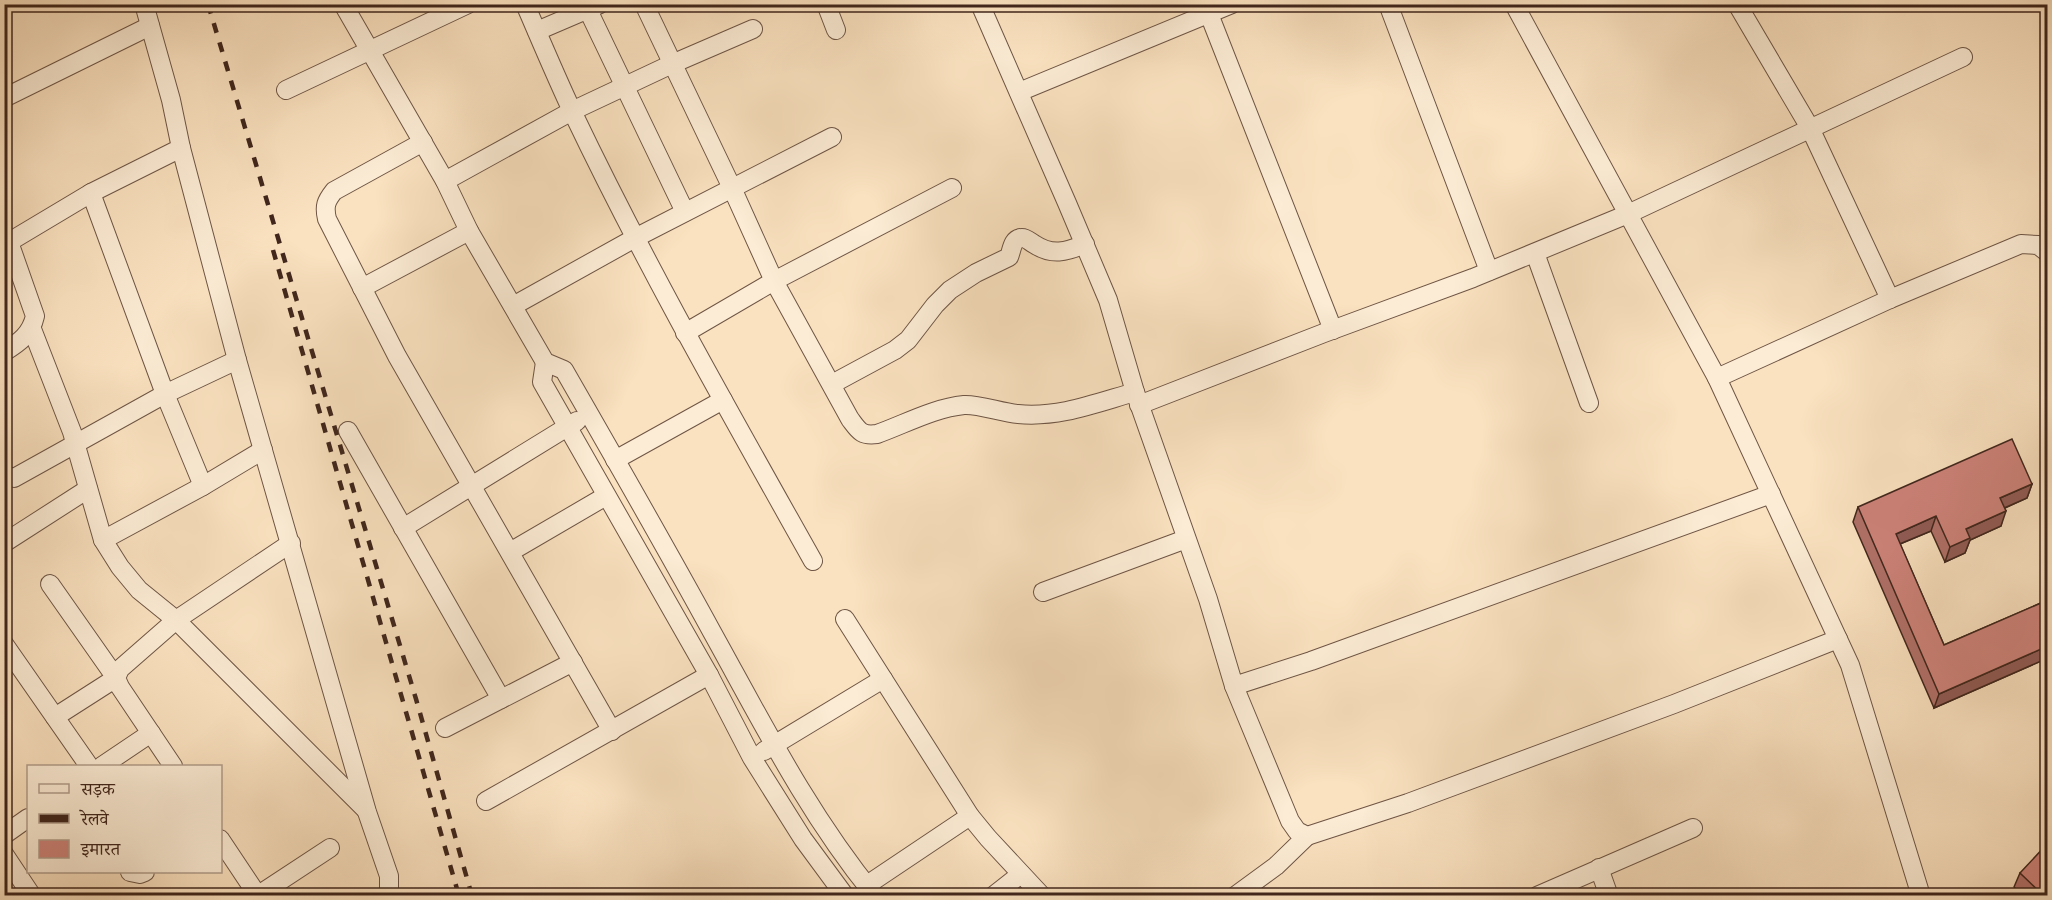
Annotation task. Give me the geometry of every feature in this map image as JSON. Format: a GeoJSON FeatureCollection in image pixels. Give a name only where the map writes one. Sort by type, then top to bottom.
{"type":"FeatureCollection","features":[{"type":"Feature","properties":{"kind":"street"},"geometry":{"type":"LineString","coordinates":[[144,4],[171,100],[181,148],[237,360],[367,812],[389,876],[389,896]]}},
{"type":"Feature","properties":{"kind":"street"},"geometry":{"type":"LineString","coordinates":[[343,4],[446,181],[469,231],[545,362],[564,370],[774,745],[824,829],[871,890],[970,816]]}},
{"type":"Feature","properties":{"kind":"street"},"geometry":{"type":"LineString","coordinates":[[286,90],[468,4]]}},
{"type":"Feature","properties":{"kind":"street"},"geometry":{"type":"LineString","coordinates":[[525,4],[572,111],[635,238],[685,333],[813,561]]}},
{"type":"Feature","properties":{"kind":"street"},"geometry":{"type":"LineString","coordinates":[[644,4],[774,282],[850,419],[860,432],[867,436],[946,409],[967,405],[1018,414],[1039,415],[1137,399],[1334,330],[1534,253],[1628,214],[1963,57]]}},
{"type":"Feature","properties":{"kind":"street"},"geometry":{"type":"LineString","coordinates":[[826,4],[836,30]]}},
{"type":"Feature","properties":{"kind":"street"},"geometry":{"type":"LineString","coordinates":[[980,4],[1108,300],[1137,399],[1208,599],[1234,686],[1290,821],[1297,831],[1307,836]]}},
{"type":"Feature","properties":{"kind":"street"},"geometry":{"type":"LineString","coordinates":[[1019,92],[1232,4]]}},
{"type":"Feature","properties":{"kind":"street"},"geometry":{"type":"LineString","coordinates":[[1388,4],[1489,271]]}},
{"type":"Feature","properties":{"kind":"street"},"geometry":{"type":"LineString","coordinates":[[1514,4],[1716,378],[1850,665],[1902,828],[1921,896]]}},
{"type":"Feature","properties":{"kind":"street"},"geometry":{"type":"LineString","coordinates":[[1737,4],[1810,128],[1890,299]]}},
{"type":"Feature","properties":{"kind":"street"},"geometry":{"type":"LineString","coordinates":[[537,31],[594,7],[623,87],[685,212]]}},
{"type":"Feature","properties":{"kind":"street"},"geometry":{"type":"LineString","coordinates":[[1209,14],[1334,330]]}},
{"type":"Feature","properties":{"kind":"street"},"geometry":{"type":"LineString","coordinates":[[4,98],[150,26]]}},
{"type":"Feature","properties":{"kind":"street"},"geometry":{"type":"LineString","coordinates":[[446,181],[572,111],[753,29]]}},
{"type":"Feature","properties":{"kind":"street"},"geometry":{"type":"LineString","coordinates":[[513,306],[635,238],[831,137]]}},
{"type":"Feature","properties":{"kind":"street"},"geometry":{"type":"LineString","coordinates":[[423,142],[334,191],[326,200],[324,209],[327,219],[397,356],[612,731]]}},
{"type":"Feature","properties":{"kind":"street"},"geometry":{"type":"LineString","coordinates":[[4,352],[20,342],[32,328],[35,316],[7,243],[91,193],[181,148]]}},
{"type":"Feature","properties":{"kind":"street"},"geometry":{"type":"LineString","coordinates":[[685,333],[774,282],[952,188]]}},
{"type":"Feature","properties":{"kind":"street"},"geometry":{"type":"LineString","coordinates":[[91,193],[165,393],[203,486]]}},
{"type":"Feature","properties":{"kind":"street"},"geometry":{"type":"LineString","coordinates":[[362,288],[469,231]]}},
{"type":"Feature","properties":{"kind":"street"},"geometry":{"type":"LineString","coordinates":[[832,384],[881,359],[902,345],[941,297],[976,273],[1009,257],[1012,245],[1021,238],[1026,238],[1042,249],[1055,253],[1066,252],[1085,244]]}},
{"type":"Feature","properties":{"kind":"street"},"geometry":{"type":"LineString","coordinates":[[1716,378],[1890,299],[2020,244],[2038,245],[2048,253]]}},
{"type":"Feature","properties":{"kind":"street"},"geometry":{"type":"LineString","coordinates":[[1534,253],[1589,402]]}},
{"type":"Feature","properties":{"kind":"street"},"geometry":{"type":"LineString","coordinates":[[32,328],[76,445],[102,540],[120,567],[139,590],[176,620],[367,812]]}},
{"type":"Feature","properties":{"kind":"street"},"geometry":{"type":"LineString","coordinates":[[4,475],[14,478],[165,393],[237,360]]}},
{"type":"Feature","properties":{"kind":"street"},"geometry":{"type":"LineString","coordinates":[[545,362],[542,382],[641,553],[752,758],[803,839],[845,896]]}},
{"type":"Feature","properties":{"kind":"street"},"geometry":{"type":"LineString","coordinates":[[615,460],[723,400]]}},
{"type":"Feature","properties":{"kind":"street"},"geometry":{"type":"LineString","coordinates":[[403,528],[590,414]]}},
{"type":"Feature","properties":{"kind":"street"},"geometry":{"type":"LineString","coordinates":[[348,431],[501,699]]}},
{"type":"Feature","properties":{"kind":"street"},"geometry":{"type":"LineString","coordinates":[[102,540],[203,486],[263,450]]}},
{"type":"Feature","properties":{"kind":"street"},"geometry":{"type":"LineString","coordinates":[[4,543],[88,489]]}},
{"type":"Feature","properties":{"kind":"street"},"geometry":{"type":"LineString","coordinates":[[1234,686],[1771,494]]}},
{"type":"Feature","properties":{"kind":"street"},"geometry":{"type":"LineString","coordinates":[[510,552],[606,496]]}},
{"type":"Feature","properties":{"kind":"street"},"geometry":{"type":"LineString","coordinates":[[1043,592],[1186,539]]}},
{"type":"Feature","properties":{"kind":"street"},"geometry":{"type":"LineString","coordinates":[[55,717],[116,678],[120,669],[176,620],[291,543]]}},
{"type":"Feature","properties":{"kind":"street"},"geometry":{"type":"LineString","coordinates":[[50,585],[116,678],[171,765]]}},
{"type":"Feature","properties":{"kind":"street"},"geometry":{"type":"LineString","coordinates":[[845,620],[970,816],[1042,896]]}},
{"type":"Feature","properties":{"kind":"street"},"geometry":{"type":"LineString","coordinates":[[1235,896],[1275,866],[1307,836],[1419,799],[1674,704],[1838,639]]}},
{"type":"Feature","properties":{"kind":"street"},"geometry":{"type":"LineString","coordinates":[[4,644],[88,765]]}},
{"type":"Feature","properties":{"kind":"street"},"geometry":{"type":"LineString","coordinates":[[445,728],[573,662]]}},
{"type":"Feature","properties":{"kind":"street"},"geometry":{"type":"LineString","coordinates":[[486,801],[709,675]]}},
{"type":"Feature","properties":{"kind":"street"},"geometry":{"type":"LineString","coordinates":[[752,758],[883,679]]}},
{"type":"Feature","properties":{"kind":"street"},"geometry":{"type":"LineString","coordinates":[[103,765],[150,733]]}},
{"type":"Feature","properties":{"kind":"street"},"geometry":{"type":"LineString","coordinates":[[4,835],[27,819]]}},
{"type":"Feature","properties":{"kind":"street"},"geometry":{"type":"LineString","coordinates":[[1537,896],[1693,828]]}},
{"type":"Feature","properties":{"kind":"street"},"geometry":{"type":"LineString","coordinates":[[222,842],[257,895],[330,848]]}},
{"type":"Feature","properties":{"kind":"street"},"geometry":{"type":"LineString","coordinates":[[4,854],[32,896]]}},
{"type":"Feature","properties":{"kind":"street"},"geometry":{"type":"LineString","coordinates":[[1599,868],[1609,896]]}},
{"type":"Feature","properties":{"kind":"street"},"geometry":{"type":"LineString","coordinates":[[993,896],[1021,874]]}},
{"type":"Feature","properties":{"kind":"building"},"geometry":{"type":"Polygon","coordinates":[[[2012,439],[2032,484],[2000,498],[2006,511],[1966,529],[1970,538],[1950,547],[1936,516],[1896,534],[1944,645],[2048,600],[2048,646],[1939,694],[1858,507],[2012,439]]]}},
{"type":"Feature","properties":{"kind":"building"},"geometry":{"type":"Polygon","coordinates":[[[2048,843],[2048,896],[2044,896],[2020,873],[2048,843]]]}},
{"type":"Feature","properties":{"kind":"railway"},"geometry":{"type":"LineString","coordinates":[[208,4],[416,699],[472,896]]}},
{"type":"Feature","properties":{"kind":"railway"},"geometry":{"type":"LineString","coordinates":[[273,250],[459,896]]}}]}
